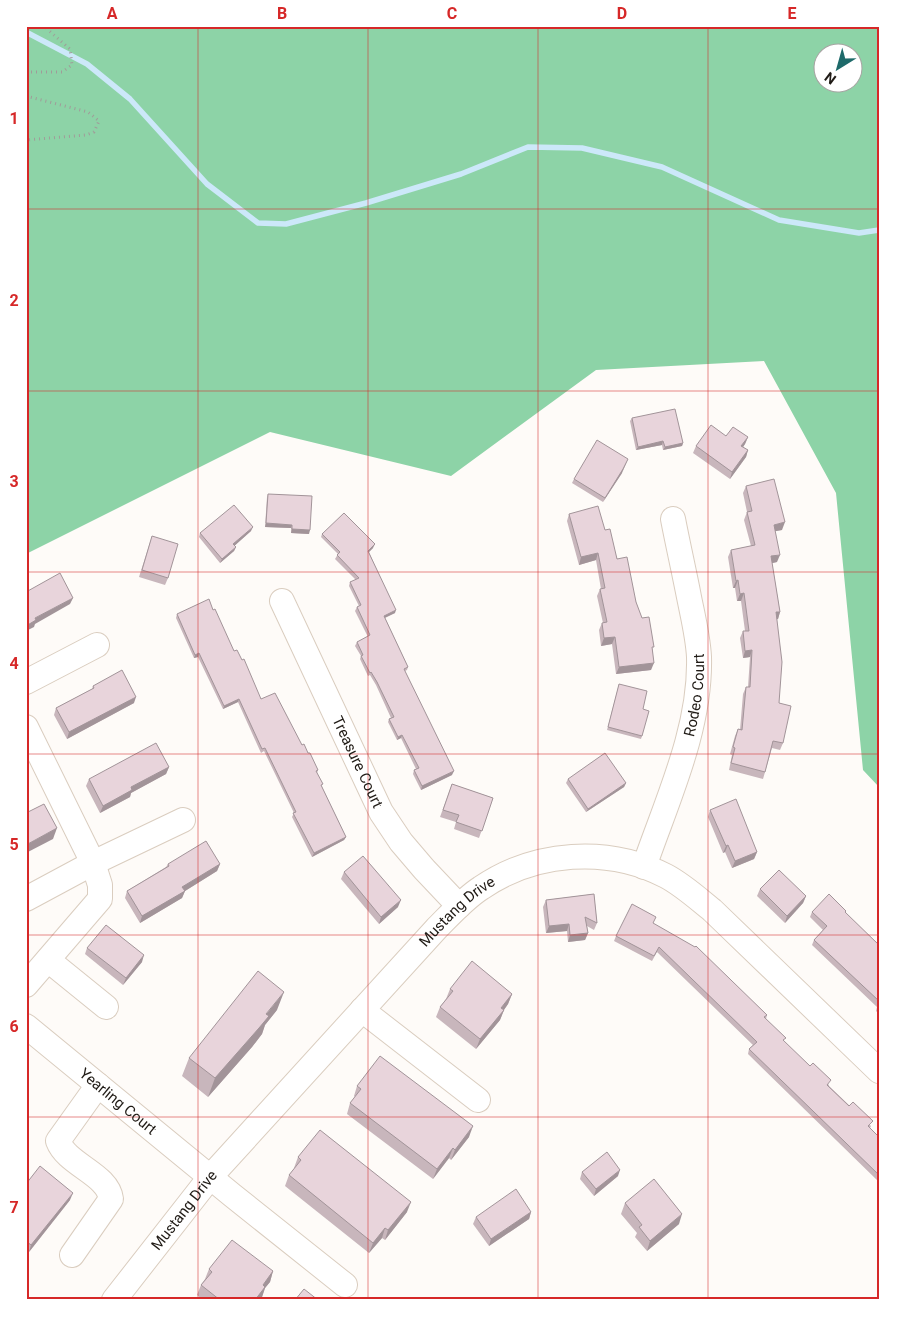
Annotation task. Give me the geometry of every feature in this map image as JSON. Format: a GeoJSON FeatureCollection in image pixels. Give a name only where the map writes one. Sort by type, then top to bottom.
{"type":"FeatureCollection","features":[{"type":"Feature","properties":{"kind":"street","name":"Rodeo Court"},"geometry":{"type":"LineString","coordinates":[[644,866],[694,722],[699,685],[699,656],[696,628],[673,518]]}},
{"type":"Feature","properties":{"kind":"street","name":"Treasure Court"},"geometry":{"type":"LineString","coordinates":[[282,601],[381,812],[401,842],[459,906]]}},
{"type":"Feature","properties":{"kind":"street"},"geometry":{"type":"LineString","coordinates":[[26,682],[97,645]]}},
{"type":"Feature","properties":{"kind":"street"},"geometry":{"type":"LineString","coordinates":[[26,728],[93,863],[100,885],[100,898],[26,984]]}},
{"type":"Feature","properties":{"kind":"street"},"geometry":{"type":"LineString","coordinates":[[26,899],[93,863],[183,820]]}},
{"type":"Feature","properties":{"kind":"street","name":"Mustang Drive"},"geometry":{"type":"LineString","coordinates":[[114,1300],[211,1176],[459,906],[481,888],[505,874],[531,864],[559,858],[587,856],[616,859],[644,866],[666,876],[687,889],[712,910],[879,1071]]}},
{"type":"Feature","properties":{"kind":"street"},"geometry":{"type":"LineString","coordinates":[[48,960],[106,1008]]}},
{"type":"Feature","properties":{"kind":"street"},"geometry":{"type":"LineString","coordinates":[[362,1010],[478,1100]]}},
{"type":"Feature","properties":{"kind":"street","name":"Yearling Court"},"geometry":{"type":"LineString","coordinates":[[26,1026],[345,1285]]}},
{"type":"Feature","properties":{"kind":"street"},"geometry":{"type":"LineString","coordinates":[[72,1255],[111,1199],[110,1192],[100,1181],[61,1150],[58,1141],[98,1085]]}},
{"type":"Feature","properties":{"kind":"path"},"geometry":{"type":"LineString","coordinates":[[26,72],[62,72],[72,65],[70,49],[46,26]]}},
{"type":"Feature","properties":{"kind":"path"},"geometry":{"type":"LineString","coordinates":[[26,96],[88,112],[99,121],[94,132],[86,135],[26,140]]}},
{"type":"Feature","properties":{"kind":"green space"},"geometry":{"type":"Polygon","coordinates":[[[26,26],[879,26],[879,787],[863,770],[836,493],[764,361],[596,370],[451,476],[270,432],[26,554],[26,26]]]}},
{"type":"Feature","properties":{"kind":"building"},"geometry":{"type":"Polygon","coordinates":[[[675,409],[683,443],[665,447],[663,441],[638,447],[632,418],[675,409]]]}},
{"type":"Feature","properties":{"kind":"building"},"geometry":{"type":"Polygon","coordinates":[[[711,425],[726,436],[733,427],[748,437],[741,446],[748,450],[732,472],[696,446],[711,425]]]}},
{"type":"Feature","properties":{"kind":"building"},"geometry":{"type":"Polygon","coordinates":[[[597,440],[628,459],[605,498],[574,479],[597,440]]]}},
{"type":"Feature","properties":{"kind":"building"},"geometry":{"type":"Polygon","coordinates":[[[774,479],[785,522],[774,525],[780,555],[771,556],[780,612],[776,612],[782,662],[779,703],[791,706],[783,743],[773,741],[765,772],[731,763],[738,729],[742,730],[746,687],[750,687],[752,650],[745,651],[743,631],[749,631],[744,593],[740,594],[738,580],[736,581],[731,550],[755,545],[747,512],[752,511],[746,486],[774,479]]]}},
{"type":"Feature","properties":{"kind":"building"},"geometry":{"type":"Polygon","coordinates":[[[268,494],[312,496],[310,530],[292,529],[292,525],[266,523],[268,494]]]}},
{"type":"Feature","properties":{"kind":"building"},"geometry":{"type":"Polygon","coordinates":[[[234,505],[253,527],[233,544],[236,547],[222,559],[200,533],[234,505]]]}},
{"type":"Feature","properties":{"kind":"building"},"geometry":{"type":"Polygon","coordinates":[[[598,506],[605,530],[610,529],[617,559],[627,557],[636,602],[642,618],[649,617],[654,647],[652,647],[654,663],[619,667],[615,637],[604,638],[602,623],[607,622],[600,589],[605,588],[598,553],[581,557],[569,514],[598,506]]]}},
{"type":"Feature","properties":{"kind":"building"},"geometry":{"type":"Polygon","coordinates":[[[344,513],[375,544],[368,551],[396,610],[384,616],[408,667],[404,669],[454,771],[422,786],[414,770],[419,768],[402,735],[398,737],[389,719],[394,717],[377,682],[361,656],[363,655],[357,642],[370,635],[357,607],[361,605],[350,582],[359,578],[337,555],[340,552],[322,534],[344,513]]]}},
{"type":"Feature","properties":{"kind":"building"},"geometry":{"type":"Polygon","coordinates":[[[152,536],[178,544],[168,578],[142,570],[152,536]]]}},
{"type":"Feature","properties":{"kind":"building"},"geometry":{"type":"Polygon","coordinates":[[[60,573],[73,598],[35,618],[36,620],[26,626],[26,592],[60,573]]]}},
{"type":"Feature","properties":{"kind":"building"},"geometry":{"type":"Polygon","coordinates":[[[209,599],[234,651],[237,650],[242,660],[244,659],[261,699],[275,693],[302,745],[304,744],[308,753],[310,753],[323,784],[321,785],[346,837],[314,853],[293,813],[296,812],[265,748],[262,749],[239,699],[224,706],[199,653],[195,655],[177,614],[209,599]]]}},
{"type":"Feature","properties":{"kind":"building"},"geometry":{"type":"Polygon","coordinates":[[[122,670],[136,697],[69,732],[56,708],[94,688],[93,686],[122,670]]]}},
{"type":"Feature","properties":{"kind":"building"},"geometry":{"type":"Polygon","coordinates":[[[619,684],[647,691],[643,709],[649,711],[642,736],[608,727],[619,684]]]}},
{"type":"Feature","properties":{"kind":"building"},"geometry":{"type":"Polygon","coordinates":[[[156,743],[169,767],[131,787],[132,790],[103,806],[89,779],[156,743]]]}},
{"type":"Feature","properties":{"kind":"building"},"geometry":{"type":"Polygon","coordinates":[[[605,753],[626,783],[588,809],[568,779],[605,753]]]}},
{"type":"Feature","properties":{"kind":"building"},"geometry":{"type":"Polygon","coordinates":[[[452,784],[493,798],[482,831],[456,822],[459,815],[443,810],[452,784]]]}},
{"type":"Feature","properties":{"kind":"building"},"geometry":{"type":"Polygon","coordinates":[[[736,799],[757,852],[735,861],[710,810],[736,799]]]}},
{"type":"Feature","properties":{"kind":"building"},"geometry":{"type":"Polygon","coordinates":[[[44,804],[57,828],[26,845],[26,813],[44,804]]]}},
{"type":"Feature","properties":{"kind":"building"},"geometry":{"type":"Polygon","coordinates":[[[206,841],[220,864],[182,887],[185,891],[142,916],[127,891],[206,841]]]}},
{"type":"Feature","properties":{"kind":"building"},"geometry":{"type":"Polygon","coordinates":[[[363,856],[401,900],[381,917],[344,872],[363,856]]]}},
{"type":"Feature","properties":{"kind":"building"},"geometry":{"type":"Polygon","coordinates":[[[779,870],[806,896],[787,916],[760,889],[779,870]]]}},
{"type":"Feature","properties":{"kind":"building"},"geometry":{"type":"Polygon","coordinates":[[[594,894],[597,923],[585,917],[588,933],[570,935],[569,924],[549,926],[546,900],[594,894]]]}},
{"type":"Feature","properties":{"kind":"building"},"geometry":{"type":"Polygon","coordinates":[[[829,894],[879,945],[879,1001],[814,940],[827,926],[812,912],[829,894]]]}},
{"type":"Feature","properties":{"kind":"building"},"geometry":{"type":"Polygon","coordinates":[[[632,904],[656,917],[653,923],[696,946],[767,1015],[764,1017],[786,1038],[783,1040],[810,1066],[813,1063],[831,1080],[827,1085],[849,1106],[853,1102],[873,1121],[868,1126],[879,1137],[879,1175],[749,1049],[757,1042],[659,947],[654,956],[616,936],[632,904]]]}},
{"type":"Feature","properties":{"kind":"building"},"geometry":{"type":"Polygon","coordinates":[[[106,925],[144,955],[126,978],[87,948],[106,925]]]}},
{"type":"Feature","properties":{"kind":"building"},"geometry":{"type":"Polygon","coordinates":[[[472,961],[512,994],[501,1008],[504,1010],[480,1039],[440,1007],[453,991],[450,989],[472,961]]]}},
{"type":"Feature","properties":{"kind":"building"},"geometry":{"type":"Polygon","coordinates":[[[258,971],[284,992],[266,1014],[269,1016],[215,1078],[189,1058],[258,971]]]}},
{"type":"Feature","properties":{"kind":"building"},"geometry":{"type":"Polygon","coordinates":[[[380,1056],[473,1126],[455,1150],[453,1148],[437,1169],[350,1103],[361,1089],[357,1086],[380,1056]]]}},
{"type":"Feature","properties":{"kind":"building"},"geometry":{"type":"Polygon","coordinates":[[[320,1130],[411,1202],[388,1230],[385,1228],[373,1243],[289,1175],[301,1160],[298,1157],[320,1130]]]}},
{"type":"Feature","properties":{"kind":"building"},"geometry":{"type":"Polygon","coordinates":[[[607,1152],[620,1170],[596,1189],[582,1172],[607,1152]]]}},
{"type":"Feature","properties":{"kind":"building"},"geometry":{"type":"Polygon","coordinates":[[[40,1166],[73,1193],[31,1245],[26,1241],[26,1184],[40,1166]]]}},
{"type":"Feature","properties":{"kind":"building"},"geometry":{"type":"Polygon","coordinates":[[[654,1179],[682,1214],[650,1241],[639,1227],[642,1225],[625,1203],[654,1179]]]}},
{"type":"Feature","properties":{"kind":"building"},"geometry":{"type":"Polygon","coordinates":[[[516,1189],[531,1212],[491,1239],[476,1217],[516,1189]]]}},
{"type":"Feature","properties":{"kind":"building"},"geometry":{"type":"Polygon","coordinates":[[[232,1240],[273,1271],[263,1285],[265,1287],[255,1300],[220,1300],[201,1285],[212,1272],[209,1269],[232,1240]]]}},
{"type":"Feature","properties":{"kind":"building"},"geometry":{"type":"Polygon","coordinates":[[[304,1289],[318,1300],[295,1300],[304,1289]]]}},
{"type":"Feature","properties":{"kind":"waterway"},"geometry":{"type":"LineString","coordinates":[[26,32],[87,64],[130,99],[207,184],[258,223],[286,224],[366,203],[461,174],[528,147],[582,148],[662,167],[779,220],[859,233],[879,230]]}}]}
